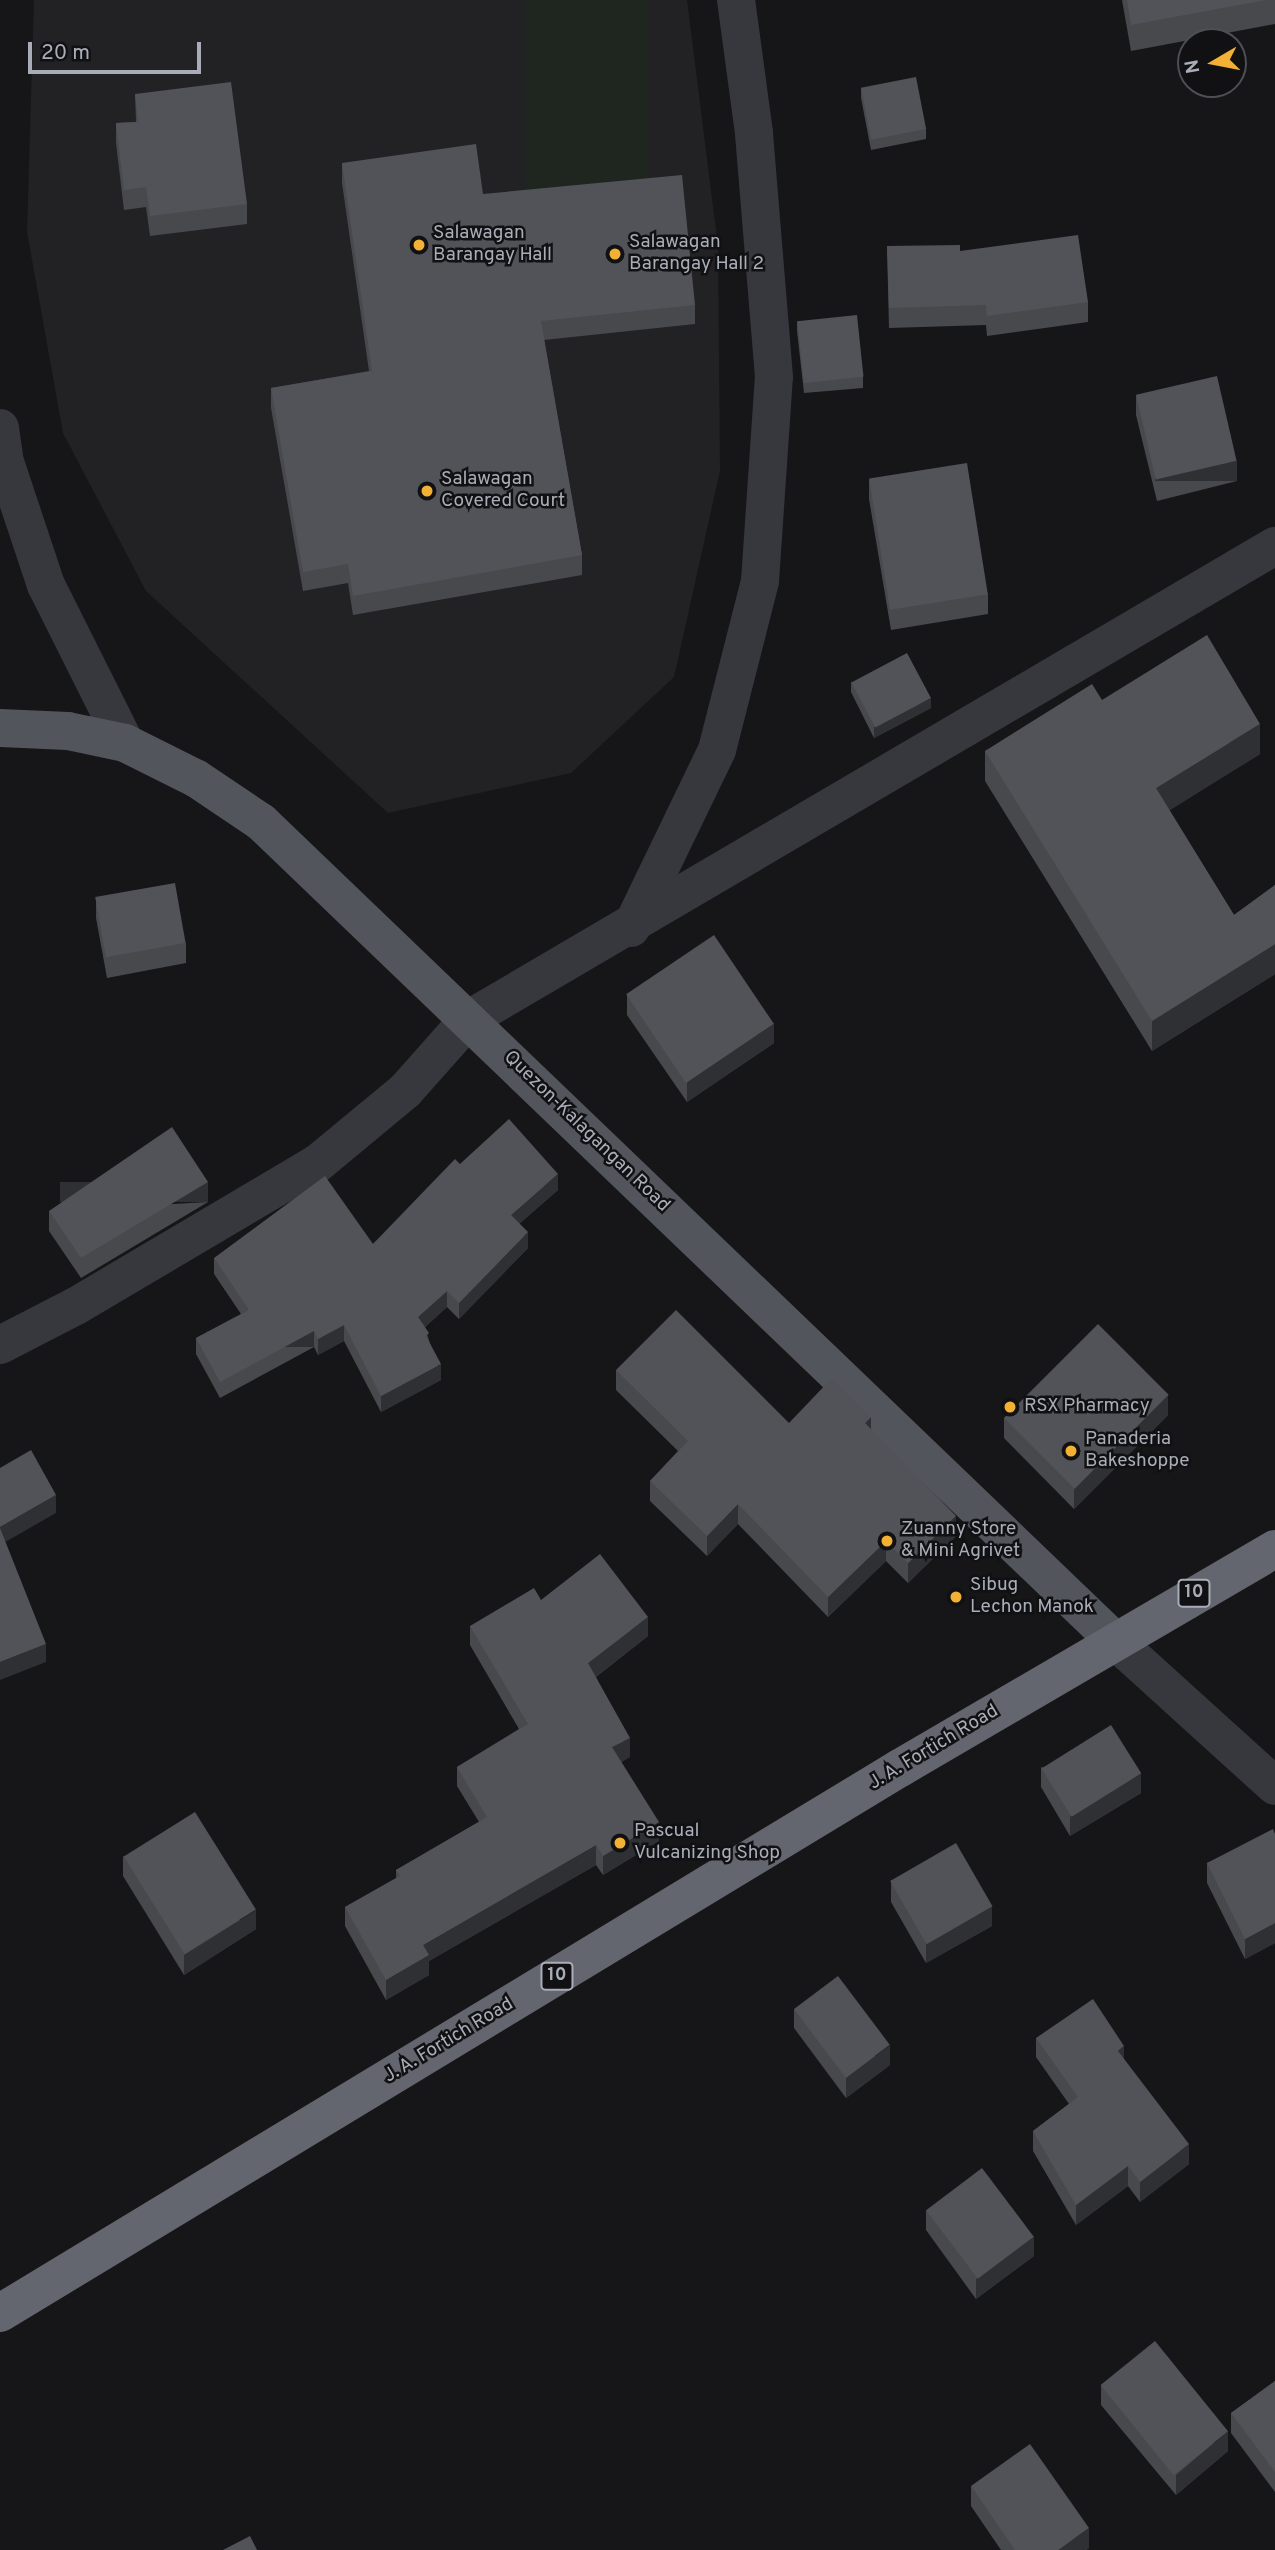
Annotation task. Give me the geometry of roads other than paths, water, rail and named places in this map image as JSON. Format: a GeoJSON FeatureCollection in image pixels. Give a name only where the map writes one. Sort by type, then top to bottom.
{"type":"FeatureCollection","features":[{"type":"Feature","properties":{"kind":"highway","name":"10"},"geometry":{"type":"LineString","coordinates":[[1114,1640],[1275,1549]]}},
{"type":"Feature","properties":{"kind":"highway","name":"J. A. Fortich Road"},"geometry":{"type":"LineString","coordinates":[[0,2313],[1114,1640]]}},
{"type":"Feature","properties":{"kind":"main road","name":"Quezon-Kalagangan Road"},"geometry":{"type":"LineString","coordinates":[[0,728],[68,730],[125,743],[197,779],[261,821],[1114,1640]]}},
{"type":"Feature","properties":{"kind":"street"},"geometry":{"type":"LineString","coordinates":[[631,928],[717,750],[760,581],[774,377],[754,134],[736,0]]}},
{"type":"Feature","properties":{"kind":"street"},"geometry":{"type":"LineString","coordinates":[[0,428],[5,462],[46,585],[125,743]]}},
{"type":"Feature","properties":{"kind":"street"},"geometry":{"type":"LineString","coordinates":[[0,1345],[76,1306],[318,1163],[405,1091],[469,1019],[631,928],[1275,546]]}},
{"type":"Feature","properties":{"kind":"street"},"geometry":{"type":"LineString","coordinates":[[1114,1640],[1275,1786]]}},
{"type":"Feature","properties":{"kind":"place","name":"Salawagan Barangay Hall"},"geometry":{"type":"Point","coordinates":[419,245]}},
{"type":"Feature","properties":{"kind":"place","name":"Salawagan Barangay Hall 2"},"geometry":{"type":"Point","coordinates":[615,254]}},
{"type":"Feature","properties":{"kind":"place","name":"Salawagan Covered Court"},"geometry":{"type":"Point","coordinates":[427,491]}},
{"type":"Feature","properties":{"kind":"place","name":"RSX Pharmacy"},"geometry":{"type":"Point","coordinates":[1010,1407]}},
{"type":"Feature","properties":{"kind":"place","name":"Panaderia Bakeshoppe"},"geometry":{"type":"Point","coordinates":[1071,1451]}},
{"type":"Feature","properties":{"kind":"place","name":"Zuanny Store & Mini Agrivet"},"geometry":{"type":"Point","coordinates":[887,1541]}},
{"type":"Feature","properties":{"kind":"place","name":"Sibug Lechon Manok"},"geometry":{"type":"Point","coordinates":[956,1597]}},
{"type":"Feature","properties":{"kind":"place","name":"Pascual Vulcanizing Shop"},"geometry":{"type":"Point","coordinates":[620,1843]}}]}
